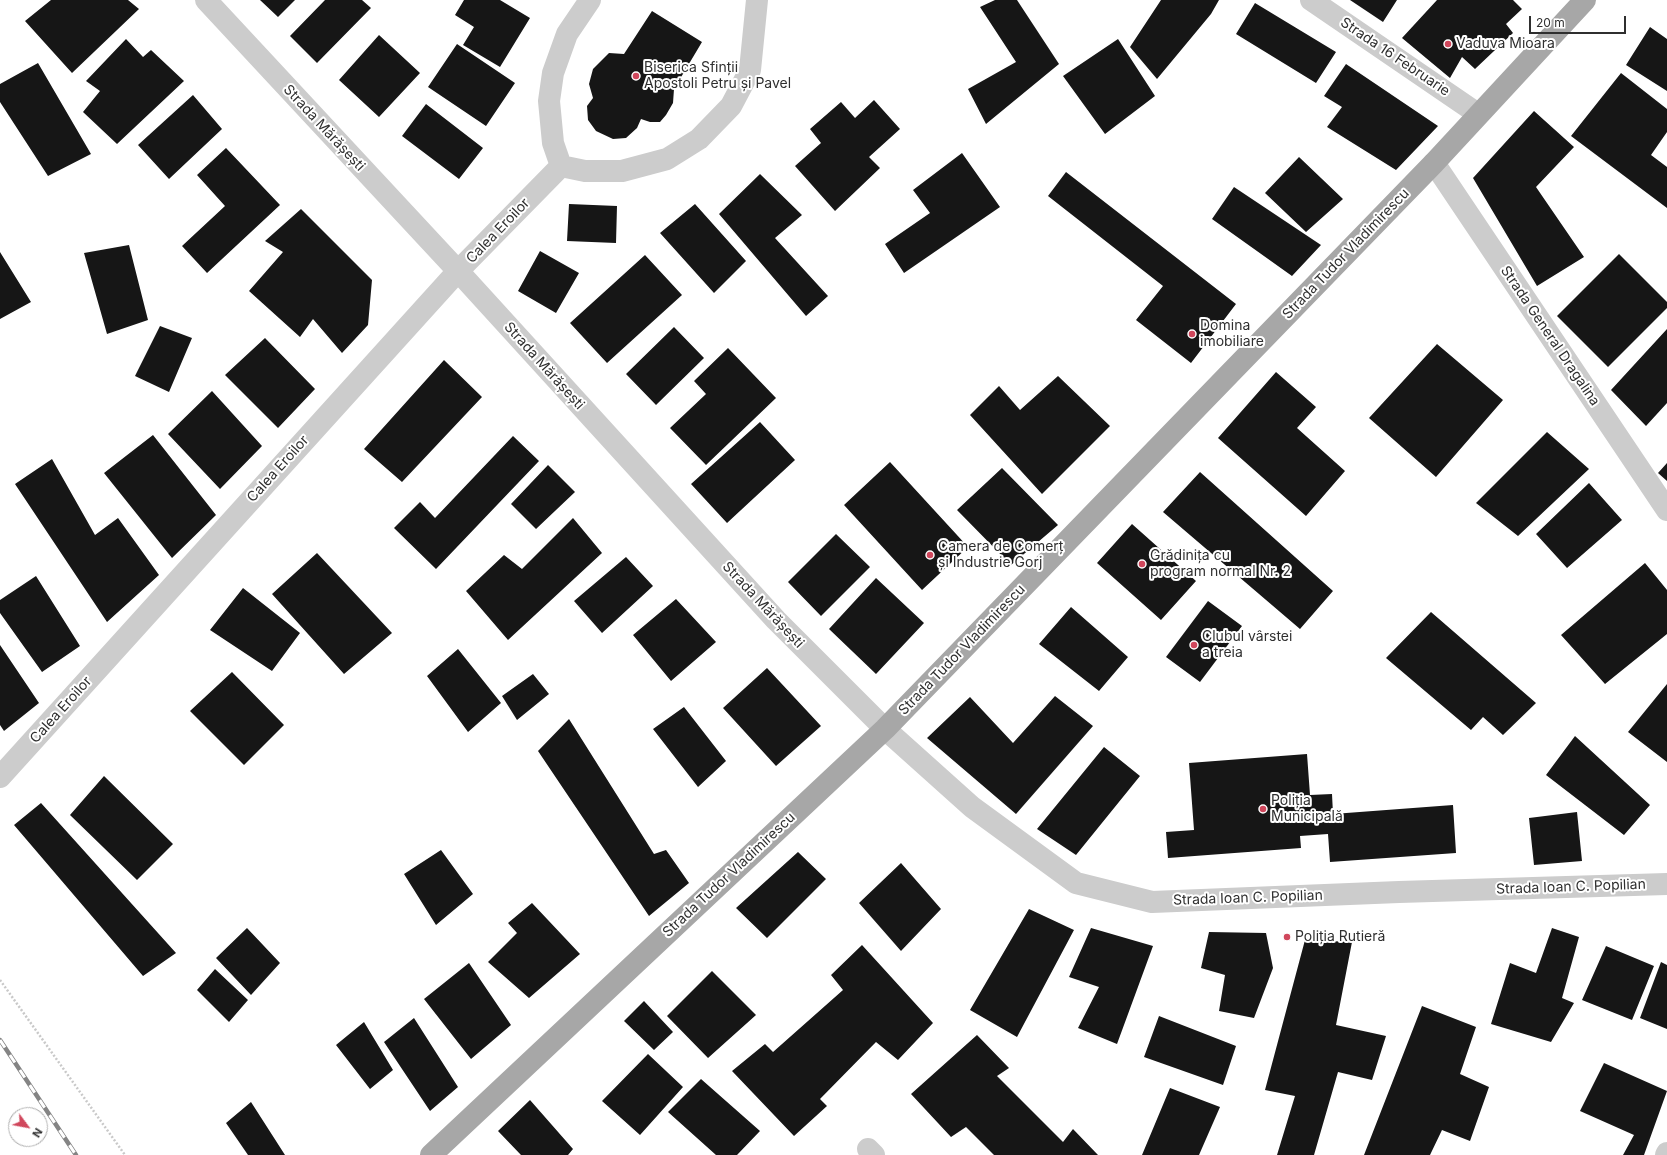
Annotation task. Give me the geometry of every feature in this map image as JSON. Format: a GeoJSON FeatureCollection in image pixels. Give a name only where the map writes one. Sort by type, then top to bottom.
{"type":"FeatureCollection","features":[{"type":"Feature","properties":{"kind":"main road","name":"Strada Tudor Vladimirescu"},"geometry":{"type":"LineString","coordinates":[[431,1155],[885,729],[1434,162],[1585,0]]}},
{"type":"Feature","properties":{"kind":"street","name":"Strada Mărășești"},"geometry":{"type":"LineString","coordinates":[[206,0],[458,271],[776,620],[885,729]]}},
{"type":"Feature","properties":{"kind":"street"},"geometry":{"type":"LineString","coordinates":[[590,0],[567,34],[552,73],[550,108],[553,143],[561,166],[585,171],[622,171],[667,159],[699,138],[731,106],[750,70],[758,0]]}},
{"type":"Feature","properties":{"kind":"street","name":"Strada 16 Februarie"},"geometry":{"type":"LineString","coordinates":[[1311,0],[1478,114]]}},
{"type":"Feature","properties":{"kind":"street","name":"Strada General Dragalina"},"geometry":{"type":"LineString","coordinates":[[1434,162],[1667,510]]}},
{"type":"Feature","properties":{"kind":"street","name":"Calea Eroilor"},"geometry":{"type":"LineString","coordinates":[[0,777],[458,271],[561,166]]}},
{"type":"Feature","properties":{"kind":"street","name":"Strada Ioan C. Popilian"},"geometry":{"type":"LineString","coordinates":[[885,729],[972,807],[1076,883],[1152,902],[1399,892],[1667,884]]}},
{"type":"Feature","properties":{"kind":"path"},"geometry":{"type":"LineString","coordinates":[[0,980],[124,1155]]}},
{"type":"Feature","properties":{"kind":"building"},"geometry":{"type":"Polygon","coordinates":[[[51,0],[128,0],[139,9],[72,73],[25,21],[51,0]]]}},
{"type":"Feature","properties":{"kind":"building"},"geometry":{"type":"Polygon","coordinates":[[[260,0],[295,0],[278,17],[260,0]]]}},
{"type":"Feature","properties":{"kind":"building"},"geometry":{"type":"Polygon","coordinates":[[[325,0],[362,0],[371,8],[317,63],[290,36],[325,0]]]}},
{"type":"Feature","properties":{"kind":"building"},"geometry":{"type":"Polygon","coordinates":[[[464,0],[500,0],[530,18],[500,67],[463,45],[474,27],[455,15],[464,0]]]}},
{"type":"Feature","properties":{"kind":"building"},"geometry":{"type":"Polygon","coordinates":[[[995,0],[1017,0],[1059,64],[986,124],[968,89],[1016,62],[980,7],[995,0]]]}},
{"type":"Feature","properties":{"kind":"building"},"geometry":{"type":"Polygon","coordinates":[[[1161,0],[1219,0],[1211,14],[1157,79],[1130,47],[1161,0]]]}},
{"type":"Feature","properties":{"kind":"building"},"geometry":{"type":"Polygon","coordinates":[[[1350,0],[1397,0],[1383,22],[1350,0]]]}},
{"type":"Feature","properties":{"kind":"building"},"geometry":{"type":"Polygon","coordinates":[[[1437,0],[1513,0],[1522,9],[1506,24],[1513,33],[1475,69],[1462,57],[1450,78],[1402,38],[1437,0]]]}},
{"type":"Feature","properties":{"kind":"building"},"geometry":{"type":"Polygon","coordinates":[[[1255,3],[1336,52],[1316,83],[1236,34],[1255,3]]]}},
{"type":"Feature","properties":{"kind":"building","name":"Biserica Sfinții Apostoli Petru și Pavel"},"geometry":{"type":"Polygon","coordinates":[[[652,11],[702,42],[674,89],[673,103],[660,122],[650,122],[641,119],[637,128],[626,138],[613,139],[596,131],[588,120],[587,106],[593,98],[589,84],[593,69],[609,53],[624,54],[652,11]]]}},
{"type":"Feature","properties":{"kind":"building"},"geometry":{"type":"Polygon","coordinates":[[[1650,27],[1667,39],[1667,91],[1626,65],[1650,27]]]}},
{"type":"Feature","properties":{"kind":"building"},"geometry":{"type":"Polygon","coordinates":[[[379,35],[420,73],[379,117],[339,80],[379,35]]]}},
{"type":"Feature","properties":{"kind":"building"},"geometry":{"type":"Polygon","coordinates":[[[126,39],[143,57],[151,50],[184,81],[117,144],[83,112],[100,91],[86,81],[126,39]]]}},
{"type":"Feature","properties":{"kind":"building"},"geometry":{"type":"Polygon","coordinates":[[[1118,39],[1155,96],[1105,134],[1063,76],[1118,39]]]}},
{"type":"Feature","properties":{"kind":"building"},"geometry":{"type":"Polygon","coordinates":[[[457,44],[515,83],[486,126],[428,87],[457,44]]]}},
{"type":"Feature","properties":{"kind":"building"},"geometry":{"type":"Polygon","coordinates":[[[38,63],[91,154],[48,176],[0,102],[0,84],[38,63]]]}},
{"type":"Feature","properties":{"kind":"building"},"geometry":{"type":"Polygon","coordinates":[[[1346,64],[1438,126],[1396,170],[1327,127],[1342,107],[1324,96],[1346,64]]]}},
{"type":"Feature","properties":{"kind":"building"},"geometry":{"type":"Polygon","coordinates":[[[1621,73],[1667,109],[1667,132],[1651,155],[1667,167],[1667,208],[1571,136],[1621,73]]]}},
{"type":"Feature","properties":{"kind":"building"},"geometry":{"type":"Polygon","coordinates":[[[193,95],[222,129],[169,179],[138,145],[193,95]]]}},
{"type":"Feature","properties":{"kind":"building"},"geometry":{"type":"Polygon","coordinates":[[[874,100],[900,129],[869,157],[880,168],[835,211],[795,166],[821,143],[810,129],[841,102],[855,118],[874,100]]]}},
{"type":"Feature","properties":{"kind":"building"},"geometry":{"type":"Polygon","coordinates":[[[426,104],[483,148],[459,179],[402,136],[426,104]]]}},
{"type":"Feature","properties":{"kind":"building"},"geometry":{"type":"Polygon","coordinates":[[[1534,111],[1574,147],[1536,187],[1584,257],[1537,286],[1473,178],[1534,111]]]}},
{"type":"Feature","properties":{"kind":"building"},"geometry":{"type":"Polygon","coordinates":[[[226,148],[280,205],[207,273],[182,246],[225,206],[197,175],[226,148]]]}},
{"type":"Feature","properties":{"kind":"building"},"geometry":{"type":"Polygon","coordinates":[[[962,153],[1000,207],[904,273],[885,244],[930,213],[913,190],[962,153]]]}},
{"type":"Feature","properties":{"kind":"building"},"geometry":{"type":"Polygon","coordinates":[[[1299,157],[1343,199],[1306,232],[1265,193],[1299,157]]]}},
{"type":"Feature","properties":{"kind":"building"},"geometry":{"type":"Polygon","coordinates":[[[1066,172],[1236,304],[1191,363],[1136,320],[1163,286],[1048,196],[1066,172]]]}},
{"type":"Feature","properties":{"kind":"building"},"geometry":{"type":"Polygon","coordinates":[[[760,174],[802,215],[775,238],[828,296],[806,316],[719,214],[760,174]]]}},
{"type":"Feature","properties":{"kind":"building"},"geometry":{"type":"Polygon","coordinates":[[[1234,187],[1321,245],[1292,276],[1212,219],[1234,187]]]}},
{"type":"Feature","properties":{"kind":"building"},"geometry":{"type":"Polygon","coordinates":[[[569,204],[617,206],[616,243],[567,241],[569,204]]]}},
{"type":"Feature","properties":{"kind":"building"},"geometry":{"type":"Polygon","coordinates":[[[695,204],[746,261],[714,293],[660,233],[695,204]]]}},
{"type":"Feature","properties":{"kind":"building"},"geometry":{"type":"Polygon","coordinates":[[[301,209],[372,280],[368,325],[342,353],[313,319],[300,337],[249,291],[283,252],[265,241],[301,209]]]}},
{"type":"Feature","properties":{"kind":"building"},"geometry":{"type":"Polygon","coordinates":[[[129,245],[148,320],[107,334],[84,253],[129,245]]]}},
{"type":"Feature","properties":{"kind":"building"},"geometry":{"type":"Polygon","coordinates":[[[540,251],[579,273],[556,313],[518,291],[540,251]]]}},
{"type":"Feature","properties":{"kind":"building"},"geometry":{"type":"Polygon","coordinates":[[[0,252],[31,302],[0,319],[0,252]]]}},
{"type":"Feature","properties":{"kind":"building"},"geometry":{"type":"Polygon","coordinates":[[[1619,254],[1667,302],[1667,308],[1608,367],[1557,316],[1619,254]]]}},
{"type":"Feature","properties":{"kind":"building"},"geometry":{"type":"Polygon","coordinates":[[[645,255],[682,295],[607,363],[570,323],[645,255]]]}},
{"type":"Feature","properties":{"kind":"building"},"geometry":{"type":"Polygon","coordinates":[[[160,326],[192,338],[169,392],[135,376],[160,326]]]}},
{"type":"Feature","properties":{"kind":"building"},"geometry":{"type":"Polygon","coordinates":[[[674,327],[704,358],[656,405],[626,374],[674,327]]]}},
{"type":"Feature","properties":{"kind":"building"},"geometry":{"type":"Polygon","coordinates":[[[1667,329],[1667,403],[1646,426],[1611,390],[1667,329]]]}},
{"type":"Feature","properties":{"kind":"building"},"geometry":{"type":"Polygon","coordinates":[[[265,338],[315,389],[278,428],[225,375],[265,338]]]}},
{"type":"Feature","properties":{"kind":"building"},"geometry":{"type":"Polygon","coordinates":[[[1437,344],[1503,400],[1436,477],[1369,418],[1437,344]]]}},
{"type":"Feature","properties":{"kind":"building"},"geometry":{"type":"Polygon","coordinates":[[[728,348],[776,398],[706,465],[670,428],[706,394],[694,381],[728,348]]]}},
{"type":"Feature","properties":{"kind":"building"},"geometry":{"type":"Polygon","coordinates":[[[444,360],[482,397],[402,482],[364,449],[444,360]]]}},
{"type":"Feature","properties":{"kind":"building"},"geometry":{"type":"Polygon","coordinates":[[[1276,372],[1316,407],[1297,428],[1345,471],[1306,516],[1218,438],[1276,372]]]}},
{"type":"Feature","properties":{"kind":"building"},"geometry":{"type":"Polygon","coordinates":[[[1058,376],[1110,426],[1042,494],[970,415],[999,386],[1020,410],[1058,376]]]}},
{"type":"Feature","properties":{"kind":"building"},"geometry":{"type":"Polygon","coordinates":[[[212,391],[262,446],[220,489],[168,434],[212,391]]]}},
{"type":"Feature","properties":{"kind":"building"},"geometry":{"type":"Polygon","coordinates":[[[760,422],[795,460],[727,523],[691,484],[760,422]]]}},
{"type":"Feature","properties":{"kind":"building"},"geometry":{"type":"Polygon","coordinates":[[[1547,432],[1589,469],[1518,536],[1476,503],[1547,432]]]}},
{"type":"Feature","properties":{"kind":"building"},"geometry":{"type":"Polygon","coordinates":[[[153,435],[216,515],[172,558],[104,473],[153,435]]]}},
{"type":"Feature","properties":{"kind":"building"},"geometry":{"type":"Polygon","coordinates":[[[513,436],[539,461],[436,569],[394,528],[420,502],[435,518],[513,436]]]}},
{"type":"Feature","properties":{"kind":"building"},"geometry":{"type":"Polygon","coordinates":[[[52,459],[95,535],[118,518],[159,575],[107,622],[15,484],[52,459]]]}},
{"type":"Feature","properties":{"kind":"building"},"geometry":{"type":"Polygon","coordinates":[[[890,462],[968,547],[922,590],[844,505],[890,462]]]}},
{"type":"Feature","properties":{"kind":"building"},"geometry":{"type":"Polygon","coordinates":[[[1667,463],[1667,481],[1658,473],[1667,463]]]}},
{"type":"Feature","properties":{"kind":"building"},"geometry":{"type":"Polygon","coordinates":[[[548,465],[575,492],[536,529],[511,504],[548,465]]]}},
{"type":"Feature","properties":{"kind":"building"},"geometry":{"type":"Polygon","coordinates":[[[1002,468],[1058,525],[1011,565],[957,510],[1002,468]]]}},
{"type":"Feature","properties":{"kind":"building"},"geometry":{"type":"Polygon","coordinates":[[[1200,472],[1333,591],[1300,629],[1163,512],[1200,472]]]}},
{"type":"Feature","properties":{"kind":"building"},"geometry":{"type":"Polygon","coordinates":[[[1589,483],[1622,520],[1567,568],[1536,534],[1589,483]]]}},
{"type":"Feature","properties":{"kind":"building"},"geometry":{"type":"Polygon","coordinates":[[[573,518],[602,553],[508,640],[466,591],[504,555],[522,569],[573,518]]]}},
{"type":"Feature","properties":{"kind":"building"},"geometry":{"type":"Polygon","coordinates":[[[1132,524],[1196,581],[1161,620],[1097,563],[1132,524]]]}},
{"type":"Feature","properties":{"kind":"building"},"geometry":{"type":"Polygon","coordinates":[[[836,534],[870,567],[821,616],[788,582],[836,534]]]}},
{"type":"Feature","properties":{"kind":"building"},"geometry":{"type":"Polygon","coordinates":[[[317,553],[392,633],[344,674],[272,594],[317,553]]]}},
{"type":"Feature","properties":{"kind":"building"},"geometry":{"type":"Polygon","coordinates":[[[626,557],[653,586],[602,633],[574,601],[626,557]]]}},
{"type":"Feature","properties":{"kind":"building"},"geometry":{"type":"Polygon","coordinates":[[[1645,563],[1667,590],[1667,634],[1605,684],[1561,635],[1645,563]]]}},
{"type":"Feature","properties":{"kind":"building"},"geometry":{"type":"Polygon","coordinates":[[[36,576],[80,646],[42,672],[0,613],[0,600],[36,576]]]}},
{"type":"Feature","properties":{"kind":"building"},"geometry":{"type":"Polygon","coordinates":[[[876,578],[924,623],[876,674],[829,629],[876,578]]]}},
{"type":"Feature","properties":{"kind":"building"},"geometry":{"type":"Polygon","coordinates":[[[243,588],[300,633],[272,671],[210,630],[243,588]]]}},
{"type":"Feature","properties":{"kind":"building"},"geometry":{"type":"Polygon","coordinates":[[[676,599],[716,642],[671,681],[633,635],[676,599]]]}},
{"type":"Feature","properties":{"kind":"building"},"geometry":{"type":"Polygon","coordinates":[[[1208,601],[1242,626],[1200,682],[1166,657],[1208,601]]]}},
{"type":"Feature","properties":{"kind":"building"},"geometry":{"type":"Polygon","coordinates":[[[1071,607],[1128,657],[1099,691],[1039,644],[1071,607]]]}},
{"type":"Feature","properties":{"kind":"building"},"geometry":{"type":"Polygon","coordinates":[[[1431,612],[1536,703],[1503,735],[1483,717],[1471,730],[1386,658],[1431,612]]]}},
{"type":"Feature","properties":{"kind":"building"},"geometry":{"type":"Polygon","coordinates":[[[0,645],[39,703],[4,731],[0,725],[0,645]]]}},
{"type":"Feature","properties":{"kind":"building"},"geometry":{"type":"Polygon","coordinates":[[[458,649],[501,703],[468,732],[427,676],[458,649]]]}},
{"type":"Feature","properties":{"kind":"building"},"geometry":{"type":"Polygon","coordinates":[[[767,668],[821,726],[776,766],[723,708],[767,668]]]}},
{"type":"Feature","properties":{"kind":"building"},"geometry":{"type":"Polygon","coordinates":[[[232,672],[284,725],[244,765],[190,711],[232,672]]]}},
{"type":"Feature","properties":{"kind":"building"},"geometry":{"type":"Polygon","coordinates":[[[533,674],[549,694],[517,720],[502,696],[533,674]]]}},
{"type":"Feature","properties":{"kind":"building"},"geometry":{"type":"Polygon","coordinates":[[[1667,684],[1667,762],[1628,732],[1667,684]]]}},
{"type":"Feature","properties":{"kind":"building"},"geometry":{"type":"Polygon","coordinates":[[[1055,696],[1093,726],[1016,814],[927,738],[970,697],[1013,743],[1055,696]]]}},
{"type":"Feature","properties":{"kind":"building"},"geometry":{"type":"Polygon","coordinates":[[[684,707],[726,761],[698,787],[653,729],[684,707]]]}},
{"type":"Feature","properties":{"kind":"building"},"geometry":{"type":"Polygon","coordinates":[[[569,719],[654,854],[666,850],[689,883],[649,916],[538,751],[569,719]]]}},
{"type":"Feature","properties":{"kind":"building"},"geometry":{"type":"Polygon","coordinates":[[[1575,736],[1650,805],[1624,835],[1546,775],[1575,736]]]}},
{"type":"Feature","properties":{"kind":"building"},"geometry":{"type":"Polygon","coordinates":[[[1104,747],[1140,776],[1076,855],[1037,829],[1104,747]]]}},
{"type":"Feature","properties":{"kind":"building","name":"Poliția Municipală"},"geometry":{"type":"Polygon","coordinates":[[[1307,754],[1310,795],[1332,794],[1333,814],[1453,805],[1456,853],[1330,862],[1328,834],[1300,836],[1301,848],[1168,858],[1166,832],[1194,830],[1189,763],[1307,754]]]}},
{"type":"Feature","properties":{"kind":"building"},"geometry":{"type":"Polygon","coordinates":[[[104,776],[173,844],[137,880],[70,815],[104,776]]]}},
{"type":"Feature","properties":{"kind":"building"},"geometry":{"type":"Polygon","coordinates":[[[41,803],[176,953],[143,976],[14,825],[41,803]]]}},
{"type":"Feature","properties":{"kind":"building"},"geometry":{"type":"Polygon","coordinates":[[[1577,812],[1582,861],[1534,865],[1529,818],[1577,812]]]}},
{"type":"Feature","properties":{"kind":"building"},"geometry":{"type":"Polygon","coordinates":[[[441,850],[473,894],[436,925],[404,874],[441,850]]]}},
{"type":"Feature","properties":{"kind":"building"},"geometry":{"type":"Polygon","coordinates":[[[798,852],[826,879],[767,938],[736,908],[798,852]]]}},
{"type":"Feature","properties":{"kind":"building"},"geometry":{"type":"Polygon","coordinates":[[[901,863],[941,909],[901,951],[859,903],[901,863]]]}},
{"type":"Feature","properties":{"kind":"building"},"geometry":{"type":"Polygon","coordinates":[[[532,903],[580,954],[529,998],[488,962],[517,933],[508,923],[532,903]]]}},
{"type":"Feature","properties":{"kind":"building"},"geometry":{"type":"Polygon","coordinates":[[[1029,909],[1074,930],[1017,1037],[970,1010],[1029,909]]]}},
{"type":"Feature","properties":{"kind":"building"},"geometry":{"type":"Polygon","coordinates":[[[247,928],[280,963],[251,995],[216,958],[247,928]]]}},
{"type":"Feature","properties":{"kind":"building"},"geometry":{"type":"Polygon","coordinates":[[[1091,928],[1153,946],[1117,1044],[1078,1028],[1099,987],[1069,977],[1091,928]]]}},
{"type":"Feature","properties":{"kind":"building"},"geometry":{"type":"Polygon","coordinates":[[[1552,928],[1579,937],[1562,998],[1574,1003],[1551,1042],[1491,1024],[1510,963],[1536,973],[1552,928]]]}},
{"type":"Feature","properties":{"kind":"building"},"geometry":{"type":"Polygon","coordinates":[[[1209,932],[1266,933],[1273,968],[1254,1018],[1219,1011],[1225,975],[1201,968],[1209,932]]]}},
{"type":"Feature","properties":{"kind":"building"},"geometry":{"type":"Polygon","coordinates":[[[1305,940],[1352,942],[1336,1025],[1386,1036],[1372,1080],[1338,1072],[1314,1155],[1277,1155],[1295,1096],[1265,1090],[1305,940]]]}},
{"type":"Feature","properties":{"kind":"building"},"geometry":{"type":"Polygon","coordinates":[[[862,945],[933,1023],[898,1060],[876,1042],[820,1099],[827,1106],[794,1136],[732,1071],[765,1044],[773,1052],[843,990],[831,975],[862,945]]]}},
{"type":"Feature","properties":{"kind":"building"},"geometry":{"type":"Polygon","coordinates":[[[1606,946],[1654,966],[1632,1020],[1582,1000],[1606,946]]]}},
{"type":"Feature","properties":{"kind":"building"},"geometry":{"type":"Polygon","coordinates":[[[1661,962],[1667,965],[1667,1029],[1640,1018],[1661,962]]]}},
{"type":"Feature","properties":{"kind":"building"},"geometry":{"type":"Polygon","coordinates":[[[469,963],[511,1025],[471,1059],[424,999],[469,963]]]}},
{"type":"Feature","properties":{"kind":"building"},"geometry":{"type":"Polygon","coordinates":[[[215,969],[248,1000],[229,1022],[197,990],[215,969]]]}},
{"type":"Feature","properties":{"kind":"building"},"geometry":{"type":"Polygon","coordinates":[[[712,971],[756,1015],[708,1058],[667,1016],[712,971]]]}},
{"type":"Feature","properties":{"kind":"building"},"geometry":{"type":"Polygon","coordinates":[[[644,1001],[673,1032],[654,1050],[624,1021],[644,1001]]]}},
{"type":"Feature","properties":{"kind":"building"},"geometry":{"type":"Polygon","coordinates":[[[1422,1006],[1476,1027],[1460,1074],[1489,1087],[1470,1141],[1442,1130],[1430,1155],[1364,1155],[1422,1006]]]}},
{"type":"Feature","properties":{"kind":"building"},"geometry":{"type":"Polygon","coordinates":[[[1159,1016],[1236,1046],[1223,1085],[1144,1057],[1159,1016]]]}},
{"type":"Feature","properties":{"kind":"building"},"geometry":{"type":"Polygon","coordinates":[[[414,1018],[458,1087],[430,1111],[384,1042],[414,1018]]]}},
{"type":"Feature","properties":{"kind":"building"},"geometry":{"type":"Polygon","coordinates":[[[364,1022],[393,1070],[370,1089],[336,1045],[364,1022]]]}},
{"type":"Feature","properties":{"kind":"building"},"geometry":{"type":"Polygon","coordinates":[[[977,1035],[1009,1068],[997,1076],[1063,1142],[1073,1129],[1098,1155],[994,1155],[966,1127],[951,1137],[911,1094],[977,1035]]]}},
{"type":"Feature","properties":{"kind":"building"},"geometry":{"type":"Polygon","coordinates":[[[648,1054],[683,1087],[640,1135],[602,1101],[648,1054]]]}},
{"type":"Feature","properties":{"kind":"building"},"geometry":{"type":"Polygon","coordinates":[[[1604,1063],[1667,1091],[1644,1155],[1623,1155],[1634,1135],[1580,1111],[1604,1063]]]}},
{"type":"Feature","properties":{"kind":"building"},"geometry":{"type":"Polygon","coordinates":[[[701,1079],[760,1131],[737,1155],[716,1155],[668,1112],[701,1079]]]}},
{"type":"Feature","properties":{"kind":"building"},"geometry":{"type":"Polygon","coordinates":[[[1170,1088],[1220,1107],[1199,1155],[1142,1155],[1170,1088]]]}},
{"type":"Feature","properties":{"kind":"building"},"geometry":{"type":"Polygon","coordinates":[[[530,1100],[573,1149],[568,1155],[521,1155],[498,1131],[530,1100]]]}},
{"type":"Feature","properties":{"kind":"building"},"geometry":{"type":"Polygon","coordinates":[[[251,1102],[285,1155],[248,1155],[226,1123],[251,1102]]]}},
{"type":"Feature","properties":{"kind":"railway"},"geometry":{"type":"LineString","coordinates":[[0,1040],[76,1155]]}},
{"type":"Feature","properties":{"kind":"place","name":"Vaduva Mioara"},"geometry":{"type":"Point","coordinates":[1448,44]}},
{"type":"Feature","properties":{"kind":"place","name":"Biserica Sfinții Apostoli Petru și Pavel"},"geometry":{"type":"Point","coordinates":[636,76]}},
{"type":"Feature","properties":{"kind":"place","name":"Domina imobiliare"},"geometry":{"type":"Point","coordinates":[1192,334]}},
{"type":"Feature","properties":{"kind":"place","name":"Camera de Comerț și Industrie Gorj"},"geometry":{"type":"Point","coordinates":[930,555]}},
{"type":"Feature","properties":{"kind":"place","name":"Grădinița cu program normal Nr. 2"},"geometry":{"type":"Point","coordinates":[1142,564]}},
{"type":"Feature","properties":{"kind":"place","name":"Clubul vârstei a treia"},"geometry":{"type":"Point","coordinates":[1194,645]}},
{"type":"Feature","properties":{"kind":"place","name":"Poliția Municipală"},"geometry":{"type":"Point","coordinates":[1263,809]}},
{"type":"Feature","properties":{"kind":"place","name":"Poliția Rutieră"},"geometry":{"type":"Point","coordinates":[1287,937]}}]}
